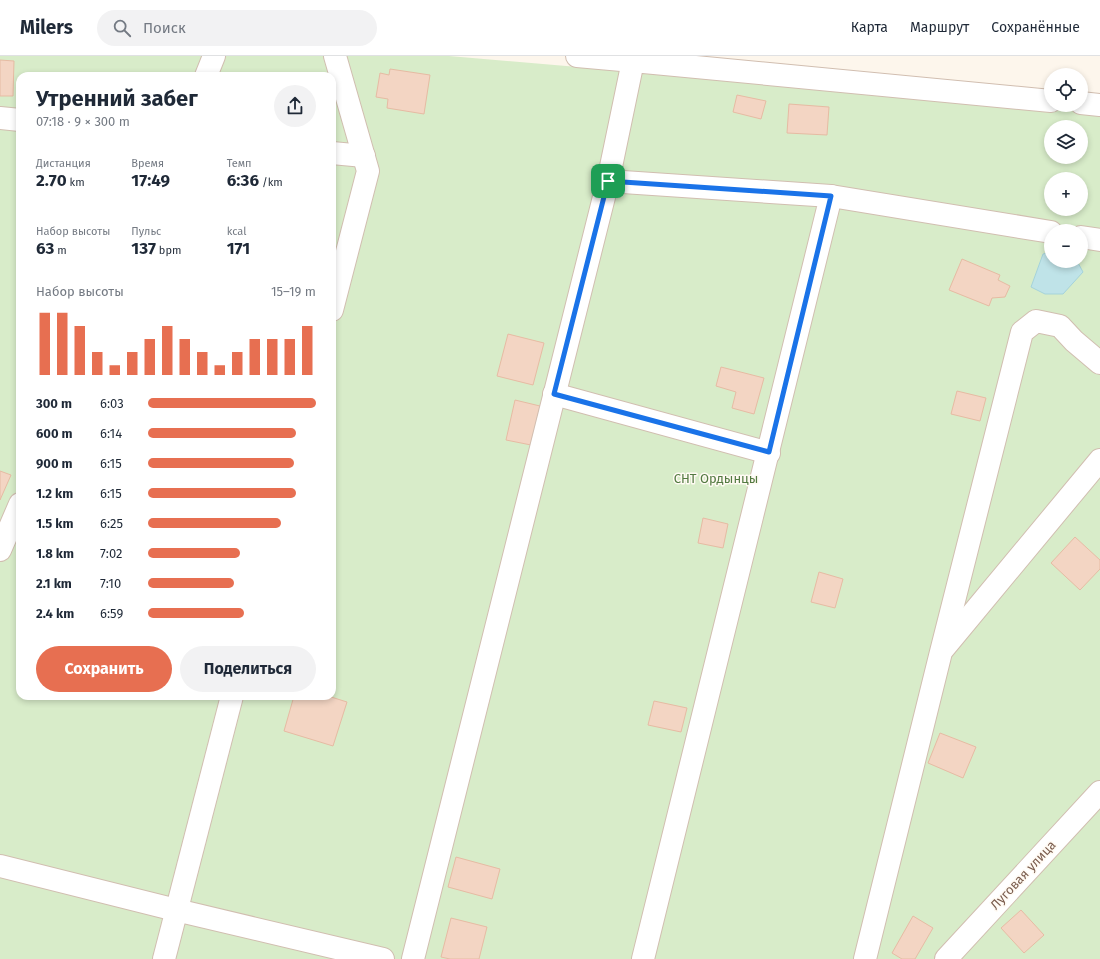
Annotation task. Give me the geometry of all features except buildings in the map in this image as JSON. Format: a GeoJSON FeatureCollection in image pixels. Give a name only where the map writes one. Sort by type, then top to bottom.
{"type":"FeatureCollection","features":[{"type":"Feature","properties":{"kind":"street"},"geometry":{"type":"LineString","coordinates":[[208,72],[214,56]]}},
{"type":"Feature","properties":{"kind":"street"},"geometry":{"type":"LineString","coordinates":[[335,56],[368,171],[336,295]]}},
{"type":"Feature","properties":{"kind":"street"},"geometry":{"type":"LineString","coordinates":[[577,56],[1044,99]]}},
{"type":"Feature","properties":{"kind":"street"},"geometry":{"type":"LineString","coordinates":[[413,959],[608,181],[633,62]]}},
{"type":"Feature","properties":{"kind":"street"},"geometry":{"type":"LineString","coordinates":[[1088,104],[1100,105]]}},
{"type":"Feature","properties":{"kind":"street"},"geometry":{"type":"LineString","coordinates":[[0,118],[16,120]]}},
{"type":"Feature","properties":{"kind":"street"},"geometry":{"type":"LineString","coordinates":[[336,153],[364,156]]}},
{"type":"Feature","properties":{"kind":"street"},"geometry":{"type":"LineString","coordinates":[[608,181],[831,196],[1044,231]]}},
{"type":"Feature","properties":{"kind":"street"},"geometry":{"type":"LineString","coordinates":[[643,959],[831,196]]}},
{"type":"Feature","properties":{"kind":"street"},"geometry":{"type":"LineString","coordinates":[[1088,238],[1100,240]]}},
{"type":"Feature","properties":{"kind":"street"},"geometry":{"type":"LineString","coordinates":[[865,959],[1022,332],[1036,321],[1060,326],[1074,341],[1100,363]]}},
{"type":"Feature","properties":{"kind":"street"},"geometry":{"type":"LineString","coordinates":[[554,394],[769,452]]}},
{"type":"Feature","properties":{"kind":"street"},"geometry":{"type":"LineString","coordinates":[[941,652],[1100,460]]}},
{"type":"Feature","properties":{"kind":"street"},"geometry":{"type":"LineString","coordinates":[[0,550],[16,513]]}},
{"type":"Feature","properties":{"kind":"street"},"geometry":{"type":"LineString","coordinates":[[164,959],[231,700]]}},
{"type":"Feature","properties":{"kind":"street","name":"Луговая улица"},"geometry":{"type":"LineString","coordinates":[[946,959],[1100,792]]}},
{"type":"Feature","properties":{"kind":"street"},"geometry":{"type":"LineString","coordinates":[[0,866],[176,910],[383,959]]}},
{"type":"Feature","properties":{"kind":"green space","name":"СНТ Ордынцы"},"geometry":{"type":"Polygon","coordinates":[[[0,56],[449,56],[1044,107],[1044,112],[1100,112],[1100,959],[0,959],[0,56]]]}},
{"type":"Feature","properties":{"kind":"water"},"geometry":{"type":"Polygon","coordinates":[[[1043,254],[1044,268],[1081,268],[1083,272],[1063,294],[1045,294],[1031,287],[1043,254]]]}},
{"type":"Feature","properties":{"kind":"route"},"geometry":{"type":"LineString","coordinates":[[608,181],[831,196],[769,452],[554,394],[608,181]]}}]}
